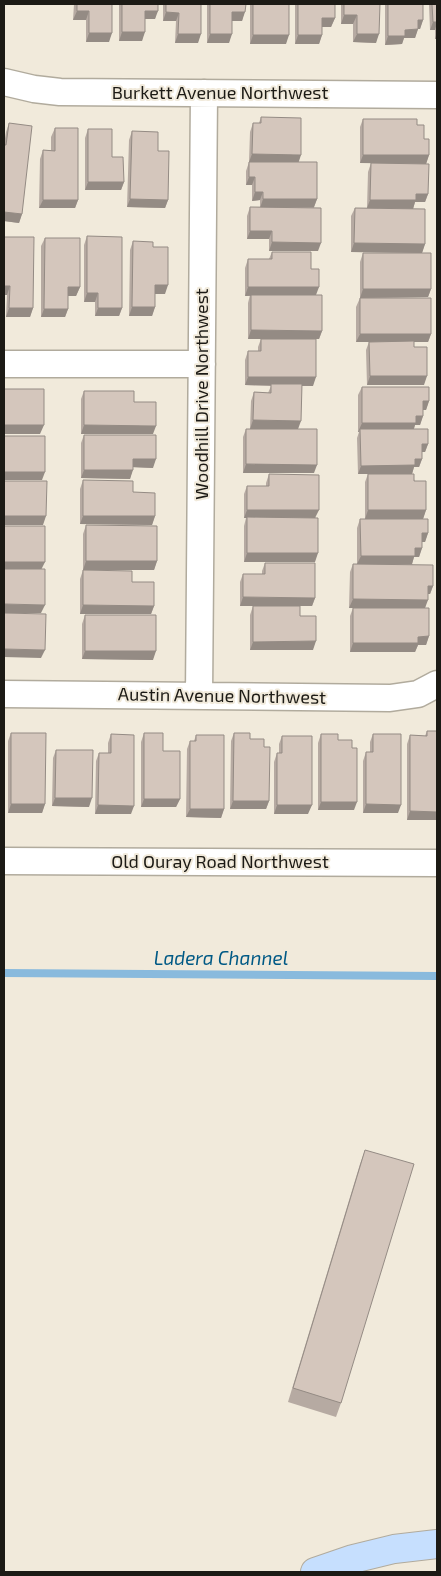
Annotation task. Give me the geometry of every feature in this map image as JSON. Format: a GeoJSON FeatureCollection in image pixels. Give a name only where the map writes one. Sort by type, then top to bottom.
{"type":"FeatureCollection","features":[{"type":"Feature","properties":{"kind":"street","name":"Burkett Avenue Northwest"},"geometry":{"type":"LineString","coordinates":[[4,82],[34,89],[60,92],[437,95]]}},
{"type":"Feature","properties":{"kind":"street","name":"Woodhill Drive Northwest"},"geometry":{"type":"LineString","coordinates":[[199,696],[204,93]]}},
{"type":"Feature","properties":{"kind":"street"},"geometry":{"type":"LineString","coordinates":[[4,364],[202,364]]}},
{"type":"Feature","properties":{"kind":"street","name":"Austin Avenue Northwest"},"geometry":{"type":"LineString","coordinates":[[4,694],[390,698],[418,694],[437,684]]}},
{"type":"Feature","properties":{"kind":"street","name":"Old Ouray Road Northwest"},"geometry":{"type":"LineString","coordinates":[[4,861],[437,863]]}},
{"type":"Feature","properties":{"kind":"street"},"geometry":{"type":"LineString","coordinates":[[315,1572],[353,1559],[394,1549],[437,1544]]}},
{"type":"Feature","properties":{"kind":"building"},"geometry":{"type":"Polygon","coordinates":[[[77,4],[112,4],[112,33],[89,33],[89,11],[77,11],[77,4]]]}},
{"type":"Feature","properties":{"kind":"building"},"geometry":{"type":"Polygon","coordinates":[[[122,4],[158,4],[158,11],[145,11],[145,32],[122,32],[122,4]]]}},
{"type":"Feature","properties":{"kind":"building"},"geometry":{"type":"Polygon","coordinates":[[[166,4],[201,4],[201,34],[178,34],[179,13],[166,12],[166,4]]]}},
{"type":"Feature","properties":{"kind":"building"},"geometry":{"type":"Polygon","coordinates":[[[210,4],[246,4],[245,12],[232,12],[232,34],[210,34],[210,4]]]}},
{"type":"Feature","properties":{"kind":"building"},"geometry":{"type":"Polygon","coordinates":[[[253,4],[289,4],[289,35],[253,35],[253,4]]]}},
{"type":"Feature","properties":{"kind":"building"},"geometry":{"type":"Polygon","coordinates":[[[298,4],[335,4],[335,18],[322,18],[322,35],[298,35],[298,4]]]}},
{"type":"Feature","properties":{"kind":"building"},"geometry":{"type":"Polygon","coordinates":[[[344,4],[380,4],[379,34],[357,34],[357,15],[344,15],[344,4]]]}},
{"type":"Feature","properties":{"kind":"building"},"geometry":{"type":"Polygon","coordinates":[[[388,4],[423,4],[423,20],[418,20],[418,29],[405,30],[405,36],[388,36],[388,4]]]}},
{"type":"Feature","properties":{"kind":"building"},"geometry":{"type":"Polygon","coordinates":[[[432,4],[437,4],[437,22],[433,22],[432,4]]]}},
{"type":"Feature","properties":{"kind":"building"},"geometry":{"type":"Polygon","coordinates":[[[261,117],[301,118],[301,155],[252,154],[253,123],[261,123],[261,117]]]}},
{"type":"Feature","properties":{"kind":"building"},"geometry":{"type":"Polygon","coordinates":[[[363,119],[417,119],[417,125],[424,125],[424,139],[429,139],[429,155],[363,155],[363,119]]]}},
{"type":"Feature","properties":{"kind":"building"},"geometry":{"type":"Polygon","coordinates":[[[9,123],[32,126],[22,214],[4,212],[4,145],[6,145],[9,123]]]}},
{"type":"Feature","properties":{"kind":"building"},"geometry":{"type":"Polygon","coordinates":[[[55,128],[78,128],[78,200],[43,200],[43,150],[55,151],[55,128]]]}},
{"type":"Feature","properties":{"kind":"building"},"geometry":{"type":"Polygon","coordinates":[[[88,129],[112,129],[112,157],[123,157],[124,182],[88,182],[88,129]]]}},
{"type":"Feature","properties":{"kind":"building"},"geometry":{"type":"Polygon","coordinates":[[[132,131],[158,132],[158,151],[169,151],[168,200],[130,199],[132,131]]]}},
{"type":"Feature","properties":{"kind":"building"},"geometry":{"type":"Polygon","coordinates":[[[249,162],[317,162],[317,199],[263,199],[263,192],[255,192],[255,177],[249,177],[249,162]]]}},
{"type":"Feature","properties":{"kind":"building"},"geometry":{"type":"Polygon","coordinates":[[[371,163],[429,164],[428,194],[416,194],[416,200],[370,200],[371,163]]]}},
{"type":"Feature","properties":{"kind":"building"},"geometry":{"type":"Polygon","coordinates":[[[250,207],[321,208],[321,243],[272,242],[272,231],[250,231],[250,207]]]}},
{"type":"Feature","properties":{"kind":"building"},"geometry":{"type":"Polygon","coordinates":[[[355,208],[425,209],[425,244],[354,243],[355,208]]]}},
{"type":"Feature","properties":{"kind":"building"},"geometry":{"type":"Polygon","coordinates":[[[87,236],[122,237],[122,308],[98,308],[98,293],[87,293],[87,236]]]}},
{"type":"Feature","properties":{"kind":"building"},"geometry":{"type":"Polygon","coordinates":[[[4,237],[34,237],[33,308],[9,308],[10,286],[4,286],[4,237]]]}},
{"type":"Feature","properties":{"kind":"building"},"geometry":{"type":"Polygon","coordinates":[[[45,238],[80,238],[80,287],[68,287],[68,309],[44,309],[45,238]]]}},
{"type":"Feature","properties":{"kind":"building"},"geometry":{"type":"Polygon","coordinates":[[[133,241],[153,242],[153,247],[168,247],[168,285],[155,285],[155,307],[132,307],[133,241]]]}},
{"type":"Feature","properties":{"kind":"building"},"geometry":{"type":"Polygon","coordinates":[[[272,252],[311,252],[311,269],[319,269],[319,287],[248,287],[248,259],[272,259],[272,252]]]}},
{"type":"Feature","properties":{"kind":"building"},"geometry":{"type":"Polygon","coordinates":[[[363,253],[431,253],[431,289],[363,289],[363,253]]]}},
{"type":"Feature","properties":{"kind":"building"},"geometry":{"type":"Polygon","coordinates":[[[251,295],[322,295],[322,331],[251,330],[251,295]]]}},
{"type":"Feature","properties":{"kind":"building"},"geometry":{"type":"Polygon","coordinates":[[[360,298],[431,298],[431,334],[360,334],[360,298]]]}},
{"type":"Feature","properties":{"kind":"building"},"geometry":{"type":"Polygon","coordinates":[[[261,339],[316,339],[316,377],[248,377],[248,351],[261,351],[261,339]]]}},
{"type":"Feature","properties":{"kind":"building"},"geometry":{"type":"Polygon","coordinates":[[[414,341],[414,347],[427,347],[427,376],[370,376],[369,342],[414,341]]]}},
{"type":"Feature","properties":{"kind":"building"},"geometry":{"type":"Polygon","coordinates":[[[271,384],[302,384],[301,421],[253,420],[254,392],[271,393],[271,384]]]}},
{"type":"Feature","properties":{"kind":"building"},"geometry":{"type":"Polygon","coordinates":[[[362,387],[429,387],[429,401],[423,401],[423,416],[416,416],[416,423],[362,423],[362,387]]]}},
{"type":"Feature","properties":{"kind":"building"},"geometry":{"type":"Polygon","coordinates":[[[4,389],[44,389],[44,425],[4,425],[4,389]]]}},
{"type":"Feature","properties":{"kind":"building"},"geometry":{"type":"Polygon","coordinates":[[[84,391],[134,391],[134,402],[156,402],[156,426],[84,425],[84,391]]]}},
{"type":"Feature","properties":{"kind":"building"},"geometry":{"type":"Polygon","coordinates":[[[246,429],[317,429],[317,465],[246,464],[246,429]]]}},
{"type":"Feature","properties":{"kind":"building"},"geometry":{"type":"Polygon","coordinates":[[[360,429],[428,429],[428,444],[422,444],[422,459],[415,459],[415,465],[361,466],[360,429]]]}},
{"type":"Feature","properties":{"kind":"building"},"geometry":{"type":"Polygon","coordinates":[[[84,435],[156,435],[156,459],[133,459],[133,470],[84,470],[84,435]]]}},
{"type":"Feature","properties":{"kind":"building"},"geometry":{"type":"Polygon","coordinates":[[[4,436],[45,436],[45,472],[4,472],[4,436]]]}},
{"type":"Feature","properties":{"kind":"building"},"geometry":{"type":"Polygon","coordinates":[[[269,474],[319,475],[319,510],[247,510],[247,486],[269,486],[269,474]]]}},
{"type":"Feature","properties":{"kind":"building"},"geometry":{"type":"Polygon","coordinates":[[[368,474],[414,474],[414,481],[426,481],[426,510],[368,510],[368,474]]]}},
{"type":"Feature","properties":{"kind":"building"},"geometry":{"type":"Polygon","coordinates":[[[83,480],[133,481],[133,492],[155,493],[155,516],[83,516],[83,480]]]}},
{"type":"Feature","properties":{"kind":"building"},"geometry":{"type":"Polygon","coordinates":[[[4,481],[47,481],[46,516],[4,516],[4,481]]]}},
{"type":"Feature","properties":{"kind":"building"},"geometry":{"type":"Polygon","coordinates":[[[247,517],[318,518],[318,553],[247,553],[247,517]]]}},
{"type":"Feature","properties":{"kind":"building"},"geometry":{"type":"Polygon","coordinates":[[[360,519],[428,519],[428,533],[422,533],[422,548],[415,548],[415,556],[361,556],[360,519]]]}},
{"type":"Feature","properties":{"kind":"building"},"geometry":{"type":"Polygon","coordinates":[[[86,525],[157,526],[157,561],[86,561],[86,525]]]}},
{"type":"Feature","properties":{"kind":"building"},"geometry":{"type":"Polygon","coordinates":[[[4,526],[45,526],[45,562],[4,562],[4,526]]]}},
{"type":"Feature","properties":{"kind":"building"},"geometry":{"type":"Polygon","coordinates":[[[265,563],[315,563],[315,598],[243,597],[243,574],[265,574],[265,563]]]}},
{"type":"Feature","properties":{"kind":"building"},"geometry":{"type":"Polygon","coordinates":[[[353,564],[433,565],[433,586],[428,586],[428,600],[353,599],[353,564]]]}},
{"type":"Feature","properties":{"kind":"building"},"geometry":{"type":"Polygon","coordinates":[[[4,569],[45,569],[45,605],[4,604],[4,569]]]}},
{"type":"Feature","properties":{"kind":"building"},"geometry":{"type":"Polygon","coordinates":[[[83,570],[132,571],[132,582],[154,582],[154,606],[83,605],[83,570]]]}},
{"type":"Feature","properties":{"kind":"building"},"geometry":{"type":"Polygon","coordinates":[[[253,606],[300,606],[300,616],[316,616],[316,641],[253,642],[253,606]]]}},
{"type":"Feature","properties":{"kind":"building"},"geometry":{"type":"Polygon","coordinates":[[[353,608],[429,608],[429,636],[418,637],[418,643],[353,643],[353,608]]]}},
{"type":"Feature","properties":{"kind":"building"},"geometry":{"type":"Polygon","coordinates":[[[4,613],[46,614],[45,650],[4,649],[4,613]]]}},
{"type":"Feature","properties":{"kind":"building"},"geometry":{"type":"Polygon","coordinates":[[[85,615],[156,615],[156,651],[85,651],[85,615]]]}},
{"type":"Feature","properties":{"kind":"building"},"geometry":{"type":"Polygon","coordinates":[[[427,731],[437,731],[437,812],[410,811],[410,735],[427,736],[427,731]]]}},
{"type":"Feature","properties":{"kind":"building"},"geometry":{"type":"Polygon","coordinates":[[[11,733],[46,733],[45,804],[11,804],[11,733]]]}},
{"type":"Feature","properties":{"kind":"building"},"geometry":{"type":"Polygon","coordinates":[[[144,733],[163,733],[163,751],[180,751],[180,799],[144,799],[144,733]]]}},
{"type":"Feature","properties":{"kind":"building"},"geometry":{"type":"Polygon","coordinates":[[[234,733],[250,733],[250,739],[264,739],[264,747],[270,747],[269,801],[233,801],[234,733]]]}},
{"type":"Feature","properties":{"kind":"building"},"geometry":{"type":"Polygon","coordinates":[[[111,734],[134,735],[134,806],[98,805],[99,753],[111,753],[111,734]]]}},
{"type":"Feature","properties":{"kind":"building"},"geometry":{"type":"Polygon","coordinates":[[[321,734],[338,734],[338,740],[352,740],[352,748],[357,748],[357,802],[321,802],[321,734]]]}},
{"type":"Feature","properties":{"kind":"building"},"geometry":{"type":"Polygon","coordinates":[[[373,734],[401,734],[401,805],[366,804],[366,752],[373,752],[373,734]]]}},
{"type":"Feature","properties":{"kind":"building"},"geometry":{"type":"Polygon","coordinates":[[[196,735],[224,735],[224,809],[190,809],[190,741],[196,741],[196,735]]]}},
{"type":"Feature","properties":{"kind":"building"},"geometry":{"type":"Polygon","coordinates":[[[282,736],[312,736],[312,805],[277,805],[277,753],[282,753],[282,736]]]}},
{"type":"Feature","properties":{"kind":"building"},"geometry":{"type":"Polygon","coordinates":[[[56,750],[93,750],[92,798],[55,798],[56,750]]]}},
{"type":"Feature","properties":{"kind":"building"},"geometry":{"type":"Polygon","coordinates":[[[365,1150],[414,1164],[341,1403],[293,1388],[365,1150]]]}},
{"type":"Feature","properties":{"kind":"waterway","name":"Ladera Channel"},"geometry":{"type":"LineString","coordinates":[[4,973],[437,976]]}}]}
